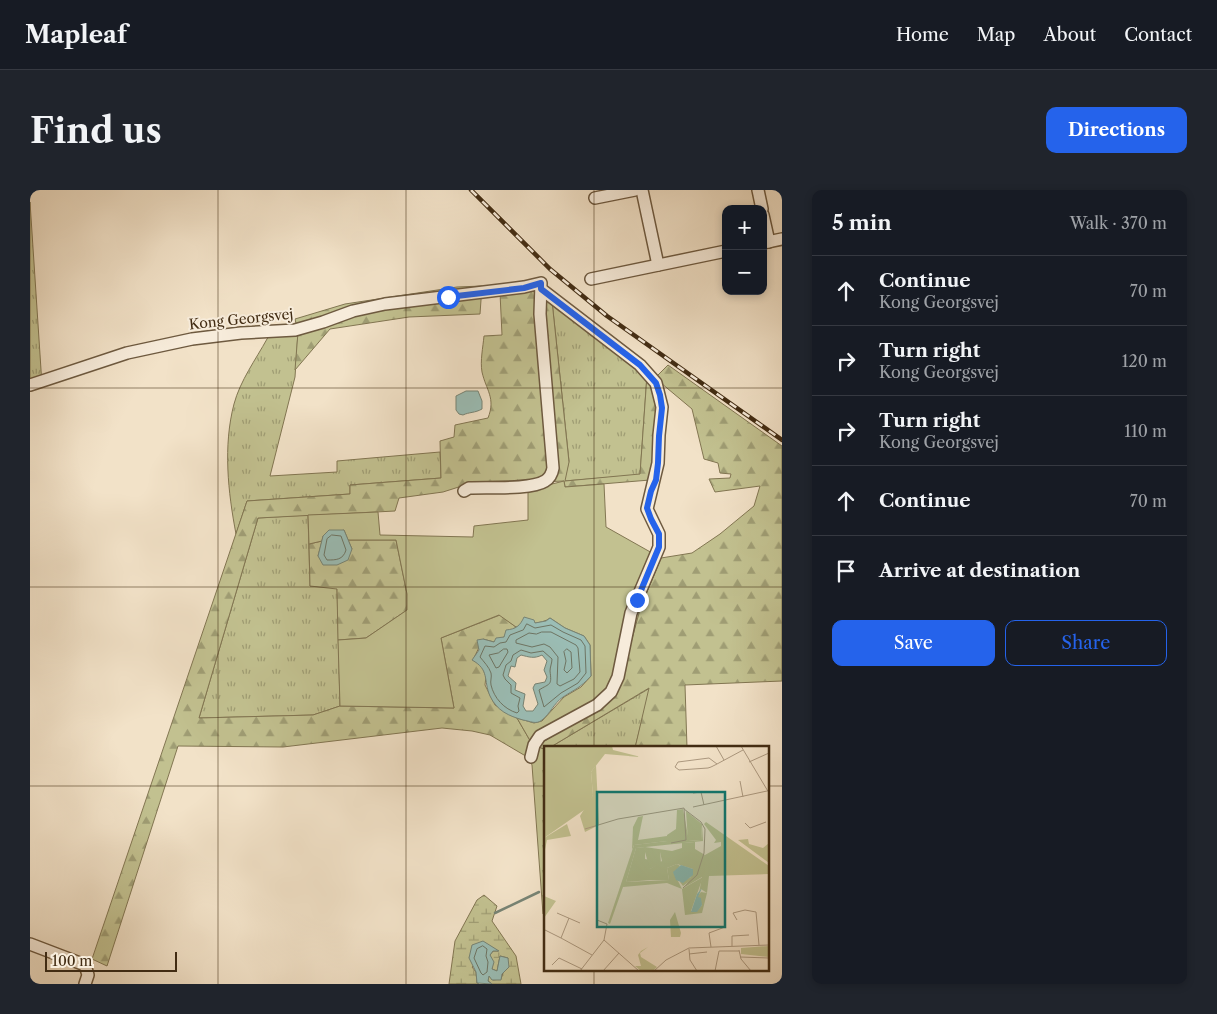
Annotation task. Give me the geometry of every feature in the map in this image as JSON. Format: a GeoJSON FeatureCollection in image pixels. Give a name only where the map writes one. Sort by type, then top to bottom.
{"type":"FeatureCollection","features":[{"type":"Feature","properties":{"kind":"street"},"geometry":{"type":"LineString","coordinates":[[595,198],[635,190]]}},
{"type":"Feature","properties":{"kind":"street"},"geometry":{"type":"LineString","coordinates":[[642,190],[658,265]]}},
{"type":"Feature","properties":{"kind":"street"},"geometry":{"type":"LineString","coordinates":[[758,190],[761,205]]}},
{"type":"Feature","properties":{"kind":"street"},"geometry":{"type":"LineString","coordinates":[[767,242],[782,239]]}},
{"type":"Feature","properties":{"kind":"street"},"geometry":{"type":"LineString","coordinates":[[591,279],[658,265],[674,268],[722,252]]}},
{"type":"Feature","properties":{"kind":"street","name":"Kong Georgsvej"},"geometry":{"type":"LineString","coordinates":[[30,385],[127,353],[192,339],[242,332],[295,330],[353,311],[385,304],[524,288],[541,283],[541,289]]}},
{"type":"Feature","properties":{"kind":"street"},"geometry":{"type":"LineString","coordinates":[[464,491],[469,488],[534,485],[545,481],[552,474],[540,314],[541,289]]}},
{"type":"Feature","properties":{"kind":"street"},"geometry":{"type":"LineString","coordinates":[[531,757],[534,745],[540,736],[597,705],[610,692],[618,677],[632,613],[659,547],[659,534],[647,508],[656,480],[662,408],[656,383],[640,365],[541,289]]}},
{"type":"Feature","properties":{"kind":"street"},"geometry":{"type":"LineString","coordinates":[[30,944],[85,965],[88,975],[85,984]]}},
{"type":"Feature","properties":{"kind":"green space"},"geometry":{"type":"Polygon","coordinates":[[[30,202],[42,385],[30,389],[30,202]]]}},
{"type":"Feature","properties":{"kind":"green space"},"geometry":{"type":"Polygon","coordinates":[[[482,286],[480,314],[409,317],[330,329],[295,370],[298,332],[295,319],[345,304],[457,287],[482,286]]]}},
{"type":"Feature","properties":{"kind":"green space"},"geometry":{"type":"Polygon","coordinates":[[[536,289],[552,301],[569,462],[565,481],[640,474],[647,375],[660,406],[650,480],[565,487],[564,481],[465,485],[443,492],[399,498],[395,511],[258,518],[199,718],[313,715],[340,706],[454,708],[441,638],[500,615],[516,627],[504,637],[494,642],[483,639],[473,660],[481,665],[486,676],[485,685],[495,705],[517,718],[532,744],[529,758],[490,735],[442,728],[283,747],[178,746],[107,966],[92,959],[247,501],[350,494],[350,485],[441,478],[440,441],[454,437],[455,425],[488,418],[491,399],[481,363],[484,336],[502,335],[500,293],[536,289]]]}},
{"type":"Feature","properties":{"kind":"green space"},"geometry":{"type":"Polygon","coordinates":[[[552,301],[647,375],[640,475],[564,481],[569,461],[552,301]]]}},
{"type":"Feature","properties":{"kind":"green space"},"geometry":{"type":"Polygon","coordinates":[[[298,332],[295,377],[270,476],[337,472],[337,461],[440,452],[441,478],[350,485],[350,494],[247,501],[236,534],[228,469],[229,436],[234,404],[244,379],[271,334],[298,332]]]}},
{"type":"Feature","properties":{"kind":"green space"},"geometry":{"type":"Polygon","coordinates":[[[668,365],[782,446],[782,681],[685,685],[687,746],[635,746],[649,688],[552,746],[544,746],[544,749],[537,746],[600,704],[661,558],[692,553],[720,534],[754,506],[760,486],[715,492],[709,479],[730,478],[731,474],[720,473],[718,463],[704,459],[692,409],[655,378],[668,365]]]}},
{"type":"Feature","properties":{"kind":"green space"},"geometry":{"type":"Polygon","coordinates":[[[564,481],[565,487],[604,484],[606,527],[661,558],[641,606],[621,679],[600,704],[537,746],[532,744],[517,718],[534,723],[542,721],[564,697],[581,687],[591,676],[590,645],[584,636],[565,628],[550,618],[542,622],[516,627],[499,615],[441,638],[454,708],[340,706],[338,640],[366,638],[407,610],[407,594],[396,540],[348,540],[344,530],[323,536],[322,541],[309,544],[308,515],[378,512],[380,535],[473,537],[474,526],[528,520],[528,490],[564,481]]]}},
{"type":"Feature","properties":{"kind":"green space"},"geometry":{"type":"Polygon","coordinates":[[[308,515],[310,586],[337,588],[340,706],[313,715],[199,718],[258,518],[308,515]]]}},
{"type":"Feature","properties":{"kind":"green space"},"geometry":{"type":"Polygon","coordinates":[[[348,540],[396,540],[407,594],[407,610],[366,638],[338,640],[337,589],[310,586],[309,544],[322,541],[318,556],[352,549],[348,540]]]}},
{"type":"Feature","properties":{"kind":"green space"},"geometry":{"type":"Polygon","coordinates":[[[650,688],[636,746],[552,746],[650,688]]]}},
{"type":"Feature","properties":{"kind":"green space"},"geometry":{"type":"Polygon","coordinates":[[[532,744],[544,749],[543,914],[532,765],[529,758],[532,744]]]}},
{"type":"Feature","properties":{"kind":"green space"},"geometry":{"type":"Polygon","coordinates":[[[484,895],[497,906],[492,921],[516,956],[521,984],[492,984],[488,981],[489,975],[493,980],[501,979],[508,958],[500,956],[497,971],[492,969],[490,955],[493,951],[498,951],[493,948],[472,967],[476,972],[477,983],[479,984],[449,984],[455,941],[477,900],[484,895]]]}},
{"type":"Feature","properties":{"kind":"water"},"geometry":{"type":"Polygon","coordinates":[[[466,391],[478,391],[482,401],[482,409],[463,415],[459,414],[456,410],[456,396],[466,391]]]}},
{"type":"Feature","properties":{"kind":"water"},"geometry":{"type":"Polygon","coordinates":[[[329,530],[344,530],[352,549],[348,560],[337,565],[323,565],[318,556],[323,536],[329,530]]]}},
{"type":"Feature","properties":{"kind":"water"},"geometry":{"type":"Polygon","coordinates":[[[524,617],[534,620],[535,623],[546,621],[550,618],[565,628],[584,636],[590,645],[591,676],[560,699],[545,718],[537,722],[508,715],[496,706],[490,696],[484,672],[472,660],[479,650],[477,640],[483,639],[494,642],[496,638],[504,637],[506,630],[519,625],[524,617]],[[521,655],[517,658],[515,667],[511,666],[508,676],[516,683],[515,690],[525,694],[523,706],[526,711],[533,711],[538,704],[533,688],[535,684],[545,682],[547,677],[544,670],[547,661],[542,655],[529,657],[521,655]]]}},
{"type":"Feature","properties":{"kind":"water"},"geometry":{"type":"Polygon","coordinates":[[[483,941],[499,951],[493,951],[490,955],[494,962],[492,969],[497,971],[500,956],[508,958],[509,967],[502,974],[501,980],[492,980],[489,976],[488,981],[492,984],[477,983],[476,972],[469,958],[472,945],[483,941]]]}},
{"type":"Feature","properties":{"kind":"waterway"},"geometry":{"type":"LineString","coordinates":[[495,913],[539,892]]}},
{"type":"Feature","properties":{"kind":"railway"},"geometry":{"type":"LineString","coordinates":[[471,190],[550,269],[607,316],[782,440]]}},
{"type":"Feature","properties":{"kind":"route"},"geometry":{"type":"LineString","coordinates":[[448,297],[524,288],[541,283],[541,289],[552,299],[640,365],[656,383],[662,408],[656,480],[647,508],[659,534],[659,547],[637,600]]}}]}
